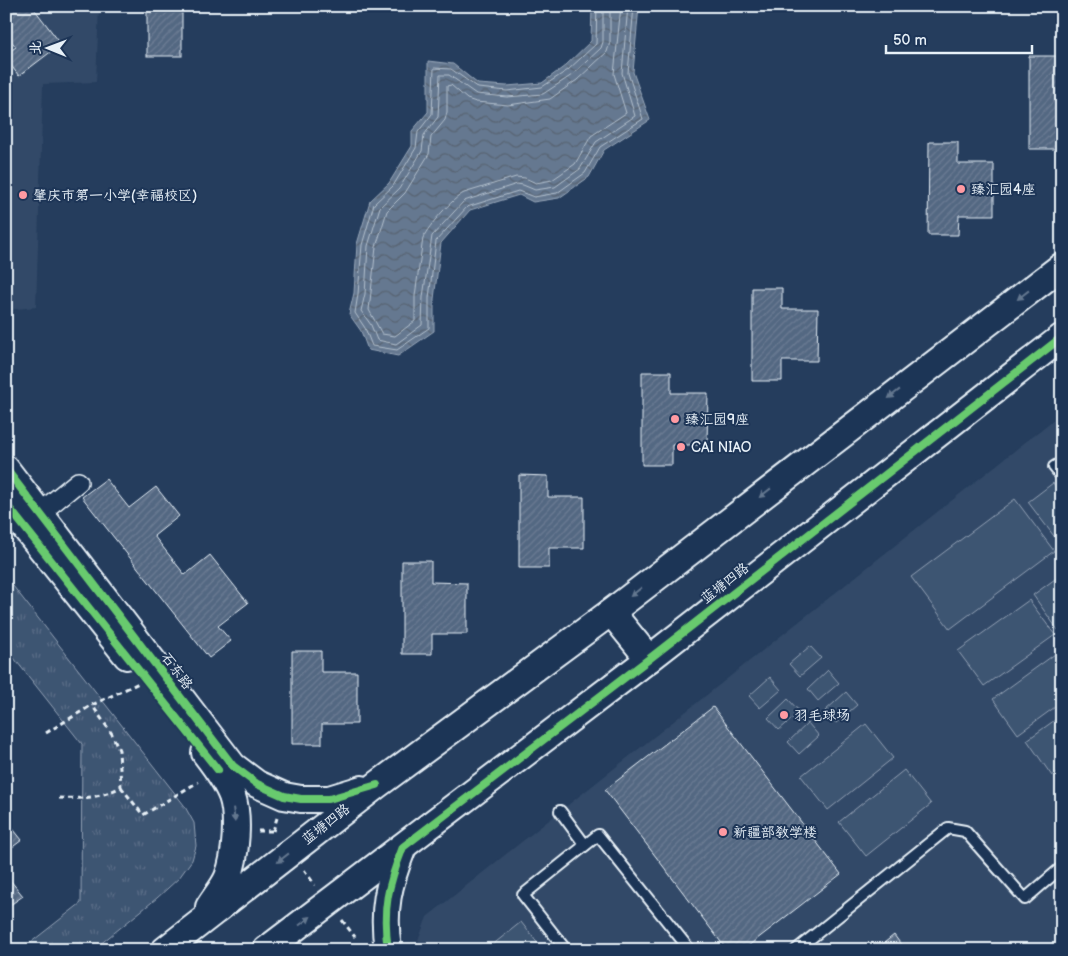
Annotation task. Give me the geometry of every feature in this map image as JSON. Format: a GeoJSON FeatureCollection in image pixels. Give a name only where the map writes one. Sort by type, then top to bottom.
{"type":"FeatureCollection","features":[{"type":"Feature","properties":{"kind":"main road","name":"蓝塘四路"},"geometry":{"type":"LineString","coordinates":[[165,950],[377,785],[611,612],[1062,266]]}},
{"type":"Feature","properties":{"kind":"main road","name":"蓝塘四路"},"geometry":{"type":"LineString","coordinates":[[266,950],[649,659],[1062,336]]}},
{"type":"Feature","properties":{"kind":"main road","name":"石东路"},"geometry":{"type":"LineString","coordinates":[[6,469],[233,766],[257,784],[284,796],[301,799],[329,799],[377,785]]}},
{"type":"Feature","properties":{"kind":"main road","name":"石东路"},"geometry":{"type":"LineString","coordinates":[[6,504],[218,770],[232,797],[236,832],[228,878],[197,924]]}},
{"type":"Feature","properties":{"kind":"main road"},"geometry":{"type":"LineString","coordinates":[[611,612],[649,659]]}},
{"type":"Feature","properties":{"kind":"main road"},"geometry":{"type":"LineString","coordinates":[[388,950],[386,896],[402,847]]}},
{"type":"Feature","properties":{"kind":"street"},"geometry":{"type":"LineString","coordinates":[[40,512],[78,482]]}},
{"type":"Feature","properties":{"kind":"lane"},"geometry":{"type":"LineString","coordinates":[[1062,462],[1054,467],[1062,477]]}},
{"type":"Feature","properties":{"kind":"lane"},"geometry":{"type":"LineString","coordinates":[[560,811],[585,846]]}},
{"type":"Feature","properties":{"kind":"lane"},"geometry":{"type":"LineString","coordinates":[[796,950],[948,828],[965,830],[1025,899],[1062,867]]}},
{"type":"Feature","properties":{"kind":"lane"},"geometry":{"type":"LineString","coordinates":[[566,950],[523,895],[598,835],[690,950]]}},
{"type":"Feature","properties":{"kind":"path"},"geometry":{"type":"LineString","coordinates":[[46,733],[92,705],[146,679]]}},
{"type":"Feature","properties":{"kind":"path"},"geometry":{"type":"LineString","coordinates":[[92,705],[112,734],[119,750],[121,787],[143,815],[218,770]]}},
{"type":"Feature","properties":{"kind":"path"},"geometry":{"type":"LineString","coordinates":[[59,798],[82,799],[102,796],[121,787]]}},
{"type":"Feature","properties":{"kind":"shaded area","name":"肇庆市第一小学(幸福校区)"},"geometry":{"type":"Polygon","coordinates":[[[6,6],[99,6],[96,82],[43,84],[36,307],[6,310],[6,6]]]}},
{"type":"Feature","properties":{"kind":"shaded area"},"geometry":{"type":"Polygon","coordinates":[[[1062,413],[1062,950],[420,950],[418,941],[427,917],[1062,413]]]}},
{"type":"Feature","properties":{"kind":"green space"},"geometry":{"type":"Polygon","coordinates":[[[1053,483],[1062,495],[1062,543],[1060,544],[1028,502],[1053,483]]]}},
{"type":"Feature","properties":{"kind":"green space"},"geometry":{"type":"Polygon","coordinates":[[[1015,499],[1054,551],[950,629],[911,577],[1015,499]]]}},
{"type":"Feature","properties":{"kind":"green space"},"geometry":{"type":"Polygon","coordinates":[[[1062,574],[1062,628],[1058,630],[1033,595],[1062,574]]]}},
{"type":"Feature","properties":{"kind":"green space"},"geometry":{"type":"Polygon","coordinates":[[[6,577],[184,805],[194,823],[196,846],[192,860],[179,878],[93,950],[21,950],[81,903],[82,744],[6,648],[6,577]]]}},
{"type":"Feature","properties":{"kind":"green space"},"geometry":{"type":"Polygon","coordinates":[[[1029,600],[1055,635],[984,686],[958,651],[1029,600]]]}},
{"type":"Feature","properties":{"kind":"green space","name":"羽毛球场"},"geometry":{"type":"Polygon","coordinates":[[[810,646],[821,658],[800,676],[789,664],[810,646]]]}},
{"type":"Feature","properties":{"kind":"green space"},"geometry":{"type":"Polygon","coordinates":[[[1062,649],[1062,702],[1018,734],[993,699],[1062,649]]]}},
{"type":"Feature","properties":{"kind":"green space","name":"羽毛球场"},"geometry":{"type":"Polygon","coordinates":[[[828,670],[839,683],[818,701],[808,689],[828,670]]]}},
{"type":"Feature","properties":{"kind":"green space","name":"羽毛球场"},"geometry":{"type":"Polygon","coordinates":[[[770,677],[781,690],[760,708],[749,696],[770,677]]]}},
{"type":"Feature","properties":{"kind":"green space","name":"羽毛球场"},"geometry":{"type":"Polygon","coordinates":[[[846,692],[857,705],[836,723],[825,711],[846,692]]]}},
{"type":"Feature","properties":{"kind":"green space","name":"羽毛球场"},"geometry":{"type":"Polygon","coordinates":[[[788,699],[800,712],[779,730],[768,718],[788,699]]]}},
{"type":"Feature","properties":{"kind":"green space"},"geometry":{"type":"Polygon","coordinates":[[[1062,715],[1062,769],[1052,776],[1027,740],[1062,715]]]}},
{"type":"Feature","properties":{"kind":"green space","name":"羽毛球场"},"geometry":{"type":"Polygon","coordinates":[[[808,723],[819,736],[799,754],[788,742],[808,723]]]}},
{"type":"Feature","properties":{"kind":"green space"},"geometry":{"type":"Polygon","coordinates":[[[866,724],[893,758],[828,810],[801,776],[866,724]]]}},
{"type":"Feature","properties":{"kind":"green space"},"geometry":{"type":"Polygon","coordinates":[[[904,770],[931,804],[866,856],[839,822],[904,770]]]}},
{"type":"Feature","properties":{"kind":"green space"},"geometry":{"type":"Polygon","coordinates":[[[521,922],[543,950],[486,950],[521,922]]]}},
{"type":"Feature","properties":{"kind":"water"},"geometry":{"type":"Polygon","coordinates":[[[592,6],[639,6],[633,72],[650,120],[604,150],[589,177],[559,198],[533,202],[519,195],[470,210],[441,243],[434,299],[434,331],[398,356],[368,350],[361,331],[349,314],[354,293],[357,244],[370,201],[389,183],[412,146],[412,131],[428,112],[428,61],[453,64],[478,84],[507,86],[542,83],[565,66],[591,41],[592,6]]]}},
{"type":"Feature","properties":{"kind":"building"},"geometry":{"type":"Polygon","coordinates":[[[6,6],[32,6],[61,44],[19,76],[6,59],[6,54],[16,47],[6,34],[6,6]]]}},
{"type":"Feature","properties":{"kind":"building"},"geometry":{"type":"Polygon","coordinates":[[[147,6],[182,6],[182,56],[147,56],[147,6]]]}},
{"type":"Feature","properties":{"kind":"building"},"geometry":{"type":"Polygon","coordinates":[[[1029,56],[1058,56],[1058,77],[1062,77],[1062,129],[1059,129],[1059,149],[1029,149],[1029,56]]]}},
{"type":"Feature","properties":{"kind":"building","name":"臻汇园4座"},"geometry":{"type":"Polygon","coordinates":[[[929,142],[958,142],[958,164],[994,164],[994,215],[959,215],[958,235],[928,235],[929,142]]]}},
{"type":"Feature","properties":{"kind":"building"},"geometry":{"type":"Polygon","coordinates":[[[752,288],[782,288],[782,309],[818,309],[817,361],[782,361],[782,381],[752,381],[752,288]]]}},
{"type":"Feature","properties":{"kind":"building","name":"臻汇园9座"},"geometry":{"type":"Polygon","coordinates":[[[642,372],[671,372],[671,393],[708,393],[707,445],[672,445],[672,465],[642,465],[642,372]]]}},
{"type":"Feature","properties":{"kind":"building"},"geometry":{"type":"Polygon","coordinates":[[[519,475],[548,476],[548,497],[584,497],[584,548],[549,548],[549,568],[519,568],[519,475]]]}},
{"type":"Feature","properties":{"kind":"building"},"geometry":{"type":"Polygon","coordinates":[[[106,479],[129,508],[156,487],[179,516],[154,536],[185,575],[210,555],[248,603],[218,626],[231,641],[209,658],[82,497],[106,479]]]}},
{"type":"Feature","properties":{"kind":"building"},"geometry":{"type":"Polygon","coordinates":[[[402,561],[431,561],[431,582],[467,583],[467,634],[432,634],[432,654],[402,654],[402,561]]]}},
{"type":"Feature","properties":{"kind":"building"},"geometry":{"type":"Polygon","coordinates":[[[292,651],[321,651],[321,672],[357,672],[357,724],[322,724],[322,744],[292,744],[292,651]]]}},
{"type":"Feature","properties":{"kind":"building","name":"新疆部教学楼"},"geometry":{"type":"Polygon","coordinates":[[[713,707],[841,874],[743,950],[727,950],[605,790],[713,707]]]}},
{"type":"Feature","properties":{"kind":"building"},"geometry":{"type":"Polygon","coordinates":[[[6,820],[22,840],[6,852],[6,820]]]}},
{"type":"Feature","properties":{"kind":"building"},"geometry":{"type":"Polygon","coordinates":[[[6,875],[23,896],[6,908],[6,875]]]}},
{"type":"Feature","properties":{"kind":"building"},"geometry":{"type":"Polygon","coordinates":[[[894,935],[905,950],[881,950],[879,947],[894,935]]]}},
{"type":"Feature","properties":{"kind":"cycle path"},"geometry":{"type":"LineString","coordinates":[[388,950],[386,909],[393,873],[403,847],[649,659],[1062,337]]}},
{"type":"Feature","properties":{"kind":"cycle path"},"geometry":{"type":"LineString","coordinates":[[6,469],[233,766],[257,784],[284,796],[301,799],[329,799],[377,785]]}},
{"type":"Feature","properties":{"kind":"cycle path"},"geometry":{"type":"LineString","coordinates":[[6,504],[218,770]]}},
{"type":"Feature","properties":{"kind":"place","name":"臻汇园4座"},"geometry":{"type":"Point","coordinates":[961,189]}},
{"type":"Feature","properties":{"kind":"place","name":"肇庆市第一小学(幸福校区)"},"geometry":{"type":"Point","coordinates":[23,195]}},
{"type":"Feature","properties":{"kind":"place","name":"臻汇园9座"},"geometry":{"type":"Point","coordinates":[675,419]}},
{"type":"Feature","properties":{"kind":"place","name":"CAI NIAO"},"geometry":{"type":"Point","coordinates":[681,447]}},
{"type":"Feature","properties":{"kind":"place","name":"羽毛球场"},"geometry":{"type":"Point","coordinates":[784,715]}},
{"type":"Feature","properties":{"kind":"place","name":"新疆部教学楼"},"geometry":{"type":"Point","coordinates":[723,832]}}]}
